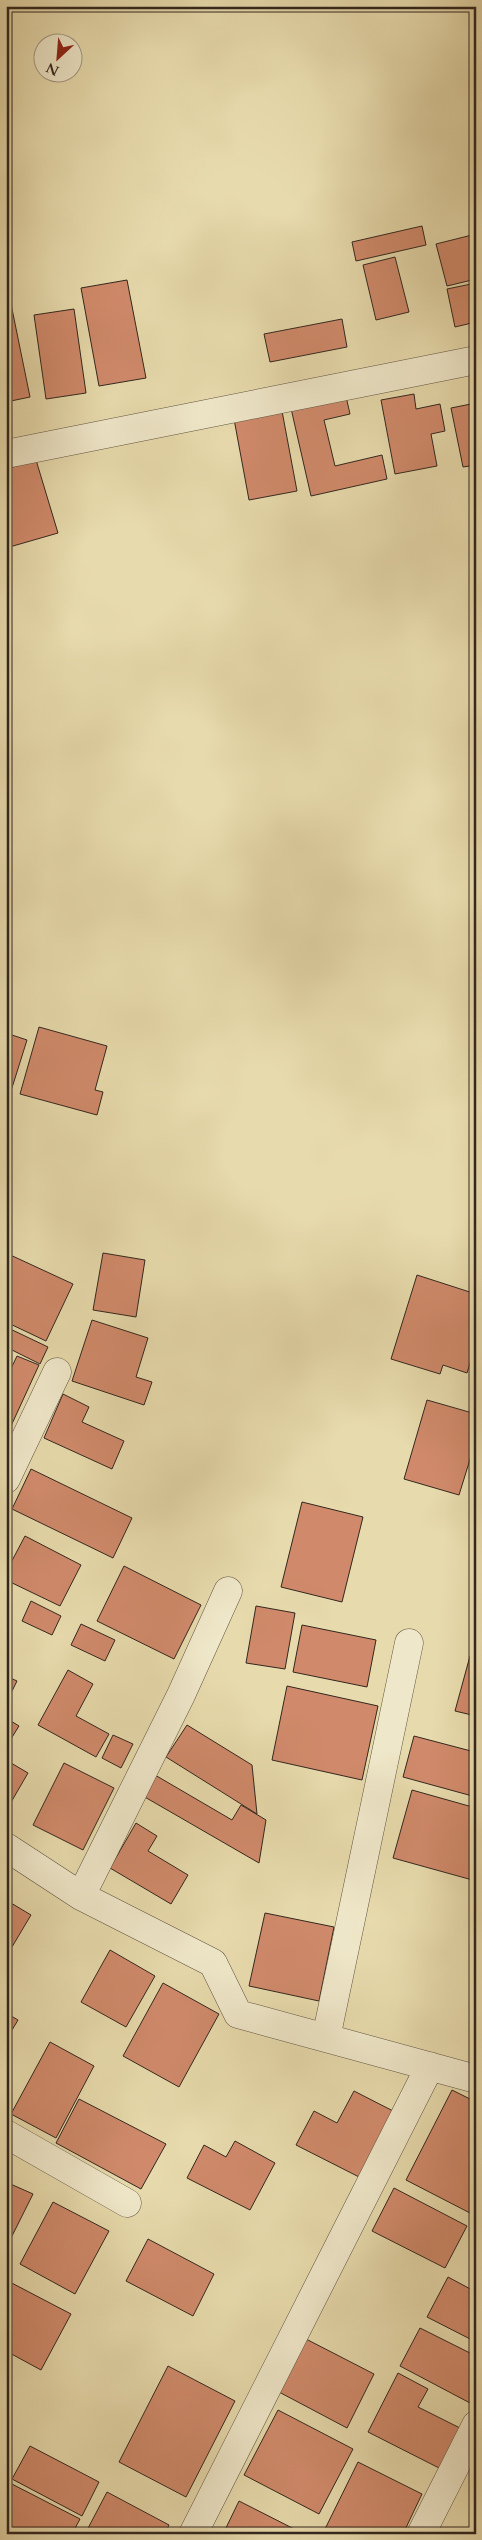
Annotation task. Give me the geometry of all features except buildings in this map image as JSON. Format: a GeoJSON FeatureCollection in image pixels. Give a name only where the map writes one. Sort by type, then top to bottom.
{"type":"FeatureCollection","features":[{"type":"Feature","properties":{"kind":"street"},"geometry":{"type":"LineString","coordinates":[[6,454],[476,360]]}},
{"type":"Feature","properties":{"kind":"street"},"geometry":{"type":"LineString","coordinates":[[6,1479],[57,1372]]}},
{"type":"Feature","properties":{"kind":"street"},"geometry":{"type":"LineString","coordinates":[[81,1896],[181,1695],[228,1591]]}},
{"type":"Feature","properties":{"kind":"street"},"geometry":{"type":"LineString","coordinates":[[326,2038],[410,1644]]}},
{"type":"Feature","properties":{"kind":"street"},"geometry":{"type":"LineString","coordinates":[[6,1847],[81,1896],[213,1963],[238,2014],[476,2079]]}},
{"type":"Feature","properties":{"kind":"street"},"geometry":{"type":"LineString","coordinates":[[193,2534],[430,2066]]}},
{"type":"Feature","properties":{"kind":"street"},"geometry":{"type":"LineString","coordinates":[[6,2134],[128,2203]]}},
{"type":"Feature","properties":{"kind":"street"},"geometry":{"type":"LineString","coordinates":[[421,2534],[476,2425]]}}]}
